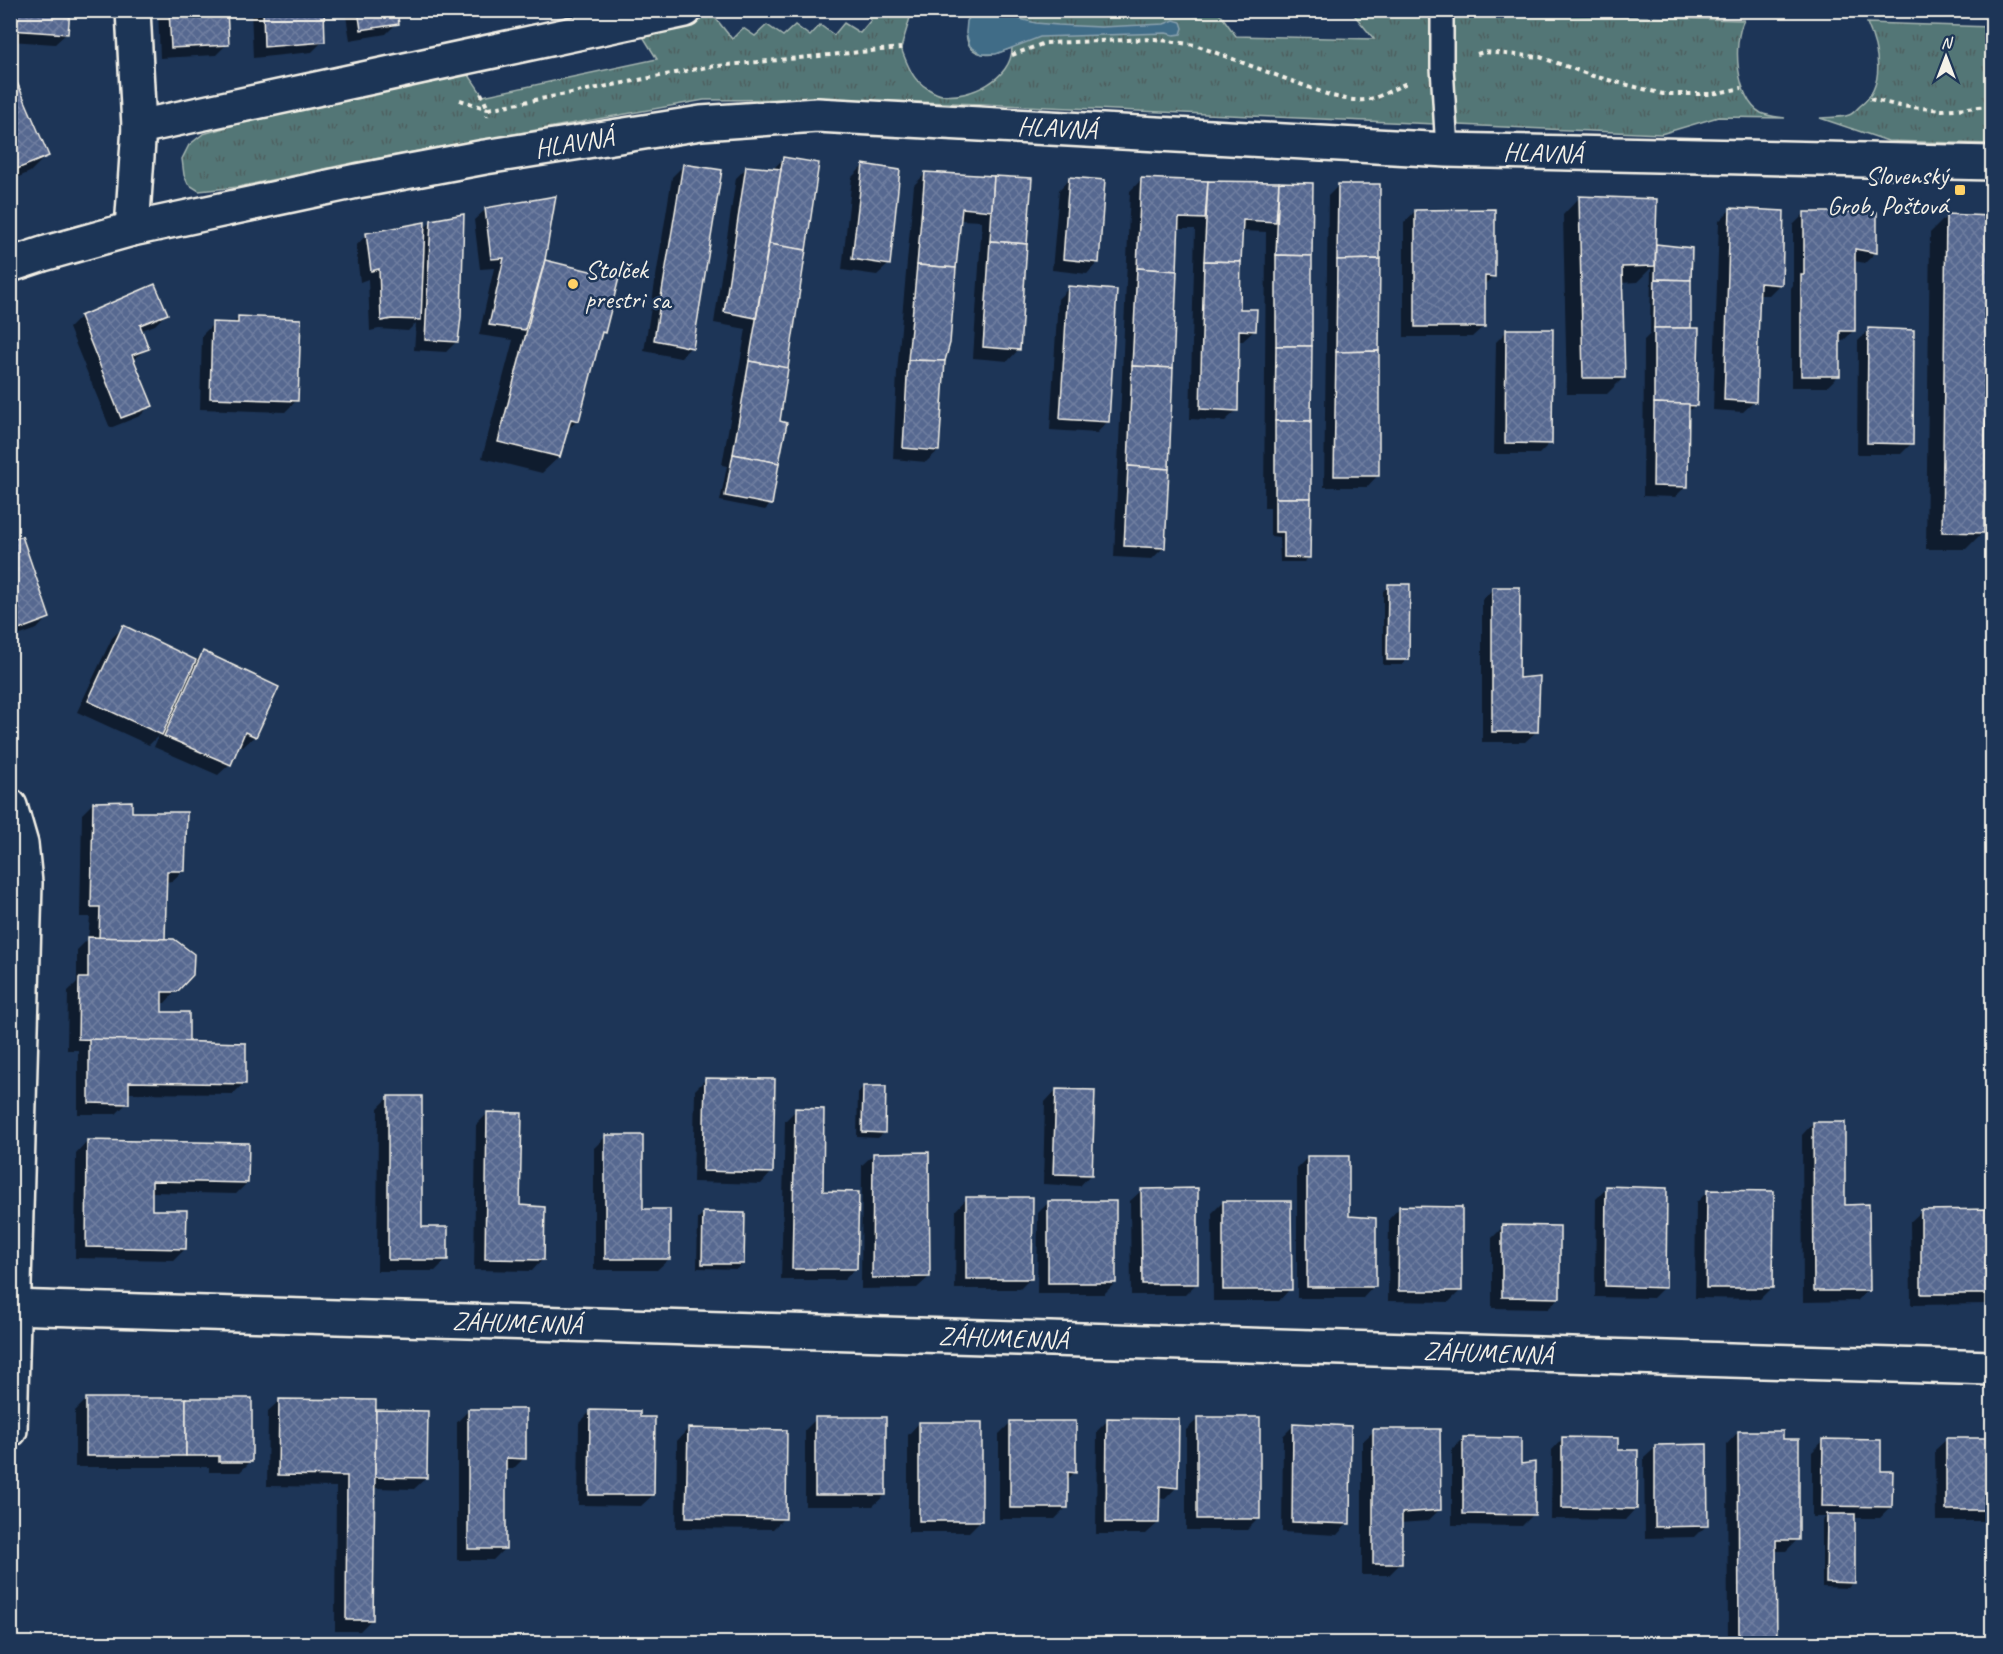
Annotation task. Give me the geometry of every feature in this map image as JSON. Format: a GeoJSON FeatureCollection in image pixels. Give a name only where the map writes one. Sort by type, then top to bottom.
{"type":"FeatureCollection","features":[{"type":"Feature","properties":{"kind":"street"},"geometry":{"type":"LineString","coordinates":[[132,229],[139,127],[133,10]]}},
{"type":"Feature","properties":{"kind":"street"},"geometry":{"type":"LineString","coordinates":[[139,127],[685,10]]}},
{"type":"Feature","properties":{"kind":"street","name":"HLAVNÁ"},"geometry":{"type":"LineString","coordinates":[[10,265],[132,229],[357,180],[701,123],[817,114],[1447,150],[1992,163]]}},
{"type":"Feature","properties":{"kind":"street"},"geometry":{"type":"LineString","coordinates":[[10,806],[21,844],[26,883],[10,1430]]}},
{"type":"Feature","properties":{"kind":"street","name":"ZÁHUMENNÁ"},"geometry":{"type":"LineString","coordinates":[[12,1307],[1992,1368]]}},
{"type":"Feature","properties":{"kind":"lane"},"geometry":{"type":"LineString","coordinates":[[1442,10],[1442,67],[1447,150]]}},
{"type":"Feature","properties":{"kind":"path"},"geometry":{"type":"LineString","coordinates":[[1012,55],[1045,43],[1155,39],[1195,45],[1332,96],[1352,101],[1373,99],[1442,67],[1484,51],[1540,57],[1593,76],[1664,93],[1712,94],[1742,87]]}},
{"type":"Feature","properties":{"kind":"path"},"geometry":{"type":"LineString","coordinates":[[459,60],[488,108],[707,66],[901,48]]}},
{"type":"Feature","properties":{"kind":"path"},"geometry":{"type":"LineString","coordinates":[[1870,99],[1900,106],[1942,110],[1992,106]]}},
{"type":"Feature","properties":{"kind":"green space"},"geometry":{"type":"Polygon","coordinates":[[[685,10],[710,11],[732,39],[743,28],[755,36],[767,25],[783,36],[795,25],[810,36],[820,25],[834,35],[844,23],[860,33],[871,20],[859,11],[912,11],[901,48],[915,78],[929,90],[942,95],[964,94],[987,85],[1005,69],[1010,59],[1012,48],[998,53],[983,54],[971,48],[966,36],[968,23],[974,11],[1218,11],[1236,36],[1374,39],[1351,11],[1744,20],[1738,42],[1738,56],[1741,83],[1746,96],[1761,113],[1785,118],[1718,117],[1661,134],[981,104],[824,99],[704,100],[357,162],[238,187],[199,191],[188,184],[184,175],[182,159],[189,145],[203,134],[459,60],[483,96],[657,59],[634,22],[685,10]]]}},
{"type":"Feature","properties":{"kind":"green space"},"geometry":{"type":"Polygon","coordinates":[[[1867,23],[1992,27],[1992,144],[1888,141],[1820,118],[1842,117],[1850,114],[1868,98],[1874,88],[1877,78],[1877,56],[1867,23]]]}},
{"type":"Feature","properties":{"kind":"water"},"geometry":{"type":"Polygon","coordinates":[[[974,10],[1007,11],[1020,19],[1058,25],[1101,27],[1164,24],[1174,20],[1181,22],[1183,28],[1181,34],[1174,35],[1166,33],[1040,37],[996,54],[982,54],[970,46],[966,33],[967,21],[974,10]]]}},
{"type":"Feature","properties":{"kind":"building"},"geometry":{"type":"Polygon","coordinates":[[[11,10],[70,10],[68,34],[10,30],[11,10]]]}},
{"type":"Feature","properties":{"kind":"building"},"geometry":{"type":"Polygon","coordinates":[[[169,10],[227,10],[229,45],[171,48],[169,10]]]}},
{"type":"Feature","properties":{"kind":"building"},"geometry":{"type":"Polygon","coordinates":[[[263,10],[324,10],[325,42],[264,47],[263,10]]]}},
{"type":"Feature","properties":{"kind":"building"},"geometry":{"type":"Polygon","coordinates":[[[358,10],[397,10],[399,24],[361,30],[358,10]]]}},
{"type":"Feature","properties":{"kind":"building"},"geometry":{"type":"Polygon","coordinates":[[[13,73],[49,156],[10,172],[10,75],[13,73]]]}},
{"type":"Feature","properties":{"kind":"building"},"geometry":{"type":"Polygon","coordinates":[[[783,157],[819,163],[806,250],[769,244],[783,157]]]}},
{"type":"Feature","properties":{"kind":"building"},"geometry":{"type":"Polygon","coordinates":[[[683,164],[722,170],[693,348],[654,340],[683,164]]]}},
{"type":"Feature","properties":{"kind":"building"},"geometry":{"type":"Polygon","coordinates":[[[863,164],[900,170],[890,265],[852,259],[863,164]]]}},
{"type":"Feature","properties":{"kind":"building"},"geometry":{"type":"Polygon","coordinates":[[[746,166],[781,169],[756,318],[724,312],[746,166]]]}},
{"type":"Feature","properties":{"kind":"building"},"geometry":{"type":"Polygon","coordinates":[[[925,172],[994,176],[992,211],[962,208],[956,268],[917,265],[925,172]]]}},
{"type":"Feature","properties":{"kind":"building"},"geometry":{"type":"Polygon","coordinates":[[[994,176],[1032,178],[1027,244],[990,241],[994,176]]]}},
{"type":"Feature","properties":{"kind":"building"},"geometry":{"type":"Polygon","coordinates":[[[1069,177],[1105,180],[1099,263],[1063,259],[1069,177]]]}},
{"type":"Feature","properties":{"kind":"building"},"geometry":{"type":"Polygon","coordinates":[[[1141,178],[1208,181],[1205,219],[1179,218],[1177,271],[1137,268],[1141,178]]]}},
{"type":"Feature","properties":{"kind":"building"},"geometry":{"type":"Polygon","coordinates":[[[1208,181],[1279,182],[1276,222],[1243,220],[1241,262],[1204,261],[1208,181]]]}},
{"type":"Feature","properties":{"kind":"building"},"geometry":{"type":"Polygon","coordinates":[[[1279,182],[1313,183],[1312,256],[1276,255],[1279,182]]]}},
{"type":"Feature","properties":{"kind":"building"},"geometry":{"type":"Polygon","coordinates":[[[1338,184],[1380,184],[1380,259],[1337,260],[1338,184]]]}},
{"type":"Feature","properties":{"kind":"building"},"geometry":{"type":"Polygon","coordinates":[[[556,196],[545,260],[525,330],[489,325],[504,258],[491,259],[485,208],[556,196]]]}},
{"type":"Feature","properties":{"kind":"building"},"geometry":{"type":"Polygon","coordinates":[[[1579,196],[1657,199],[1655,266],[1622,267],[1625,378],[1583,378],[1579,196]]]}},
{"type":"Feature","properties":{"kind":"building"},"geometry":{"type":"Polygon","coordinates":[[[1730,208],[1784,211],[1782,285],[1760,283],[1756,402],[1724,400],[1730,208]]]}},
{"type":"Feature","properties":{"kind":"building"},"geometry":{"type":"Polygon","coordinates":[[[1495,209],[1495,277],[1485,276],[1485,327],[1415,327],[1415,210],[1495,209]]]}},
{"type":"Feature","properties":{"kind":"building"},"geometry":{"type":"Polygon","coordinates":[[[1804,212],[1877,212],[1877,253],[1855,249],[1855,331],[1840,331],[1840,376],[1801,376],[1801,275],[1804,275],[1804,212]]]}},
{"type":"Feature","properties":{"kind":"building"},"geometry":{"type":"Polygon","coordinates":[[[464,214],[461,317],[458,342],[425,340],[431,220],[464,214]]]}},
{"type":"Feature","properties":{"kind":"building"},"geometry":{"type":"Polygon","coordinates":[[[1946,214],[1990,216],[1991,301],[1987,301],[1984,533],[1942,532],[1946,214]]]}},
{"type":"Feature","properties":{"kind":"building"},"geometry":{"type":"Polygon","coordinates":[[[425,222],[421,320],[381,321],[379,269],[371,271],[366,233],[425,222]]]}},
{"type":"Feature","properties":{"kind":"building"},"geometry":{"type":"Polygon","coordinates":[[[990,241],[1027,244],[1020,350],[983,347],[990,241]]]}},
{"type":"Feature","properties":{"kind":"building"},"geometry":{"type":"Polygon","coordinates":[[[769,244],[806,250],[788,368],[749,361],[769,244]]]}},
{"type":"Feature","properties":{"kind":"building"},"geometry":{"type":"Polygon","coordinates":[[[1656,244],[1692,248],[1691,280],[1655,279],[1656,244]]]}},
{"type":"Feature","properties":{"kind":"building"},"geometry":{"type":"Polygon","coordinates":[[[1276,255],[1312,256],[1312,346],[1276,346],[1276,255]]]}},
{"type":"Feature","properties":{"kind":"building"},"geometry":{"type":"Polygon","coordinates":[[[1380,259],[1379,351],[1336,352],[1337,260],[1380,259]]]}},
{"type":"Feature","properties":{"kind":"building"},"geometry":{"type":"Polygon","coordinates":[[[545,260],[619,278],[605,333],[602,332],[579,421],[571,419],[560,457],[498,442],[545,260]]]}},
{"type":"Feature","properties":{"kind":"building"},"geometry":{"type":"Polygon","coordinates":[[[1204,261],[1241,262],[1240,309],[1257,309],[1256,331],[1239,330],[1238,411],[1200,409],[1204,261]]]}},
{"type":"Feature","properties":{"kind":"building"},"geometry":{"type":"Polygon","coordinates":[[[917,265],[956,268],[950,343],[945,361],[908,360],[917,265]]]}},
{"type":"Feature","properties":{"kind":"building"},"geometry":{"type":"Polygon","coordinates":[[[1137,268],[1177,271],[1173,368],[1132,366],[1137,268]]]}},
{"type":"Feature","properties":{"kind":"building"},"geometry":{"type":"Polygon","coordinates":[[[1655,279],[1691,280],[1691,328],[1654,328],[1655,279]]]}},
{"type":"Feature","properties":{"kind":"building"},"geometry":{"type":"Polygon","coordinates":[[[155,284],[168,314],[140,325],[149,349],[132,355],[153,406],[121,418],[80,316],[155,284]]]}},
{"type":"Feature","properties":{"kind":"building"},"geometry":{"type":"Polygon","coordinates":[[[1068,286],[1117,290],[1109,422],[1060,419],[1068,286]]]}},
{"type":"Feature","properties":{"kind":"building"},"geometry":{"type":"Polygon","coordinates":[[[238,316],[301,319],[298,401],[210,398],[212,322],[238,323],[238,316]]]}},
{"type":"Feature","properties":{"kind":"building"},"geometry":{"type":"Polygon","coordinates":[[[1654,328],[1699,328],[1697,406],[1654,403],[1654,328]]]}},
{"type":"Feature","properties":{"kind":"building"},"geometry":{"type":"Polygon","coordinates":[[[1868,328],[1914,330],[1913,444],[1867,443],[1868,328]]]}},
{"type":"Feature","properties":{"kind":"building"},"geometry":{"type":"Polygon","coordinates":[[[1506,329],[1553,329],[1552,444],[1505,443],[1506,329]]]}},
{"type":"Feature","properties":{"kind":"building"},"geometry":{"type":"Polygon","coordinates":[[[1276,346],[1312,346],[1311,421],[1275,421],[1276,346]]]}},
{"type":"Feature","properties":{"kind":"building"},"geometry":{"type":"Polygon","coordinates":[[[1379,351],[1379,476],[1334,476],[1336,352],[1379,351]]]}},
{"type":"Feature","properties":{"kind":"building"},"geometry":{"type":"Polygon","coordinates":[[[908,360],[945,361],[939,451],[903,448],[908,360]]]}},
{"type":"Feature","properties":{"kind":"building"},"geometry":{"type":"Polygon","coordinates":[[[749,361],[788,368],[780,421],[787,423],[779,463],[733,454],[749,361]]]}},
{"type":"Feature","properties":{"kind":"building"},"geometry":{"type":"Polygon","coordinates":[[[1132,366],[1173,368],[1169,469],[1128,466],[1132,366]]]}},
{"type":"Feature","properties":{"kind":"building"},"geometry":{"type":"Polygon","coordinates":[[[1654,403],[1689,404],[1688,487],[1653,486],[1654,403]]]}},
{"type":"Feature","properties":{"kind":"building"},"geometry":{"type":"Polygon","coordinates":[[[1275,421],[1311,421],[1311,498],[1275,498],[1275,421]]]}},
{"type":"Feature","properties":{"kind":"building"},"geometry":{"type":"Polygon","coordinates":[[[733,454],[779,463],[772,505],[725,496],[733,454]]]}},
{"type":"Feature","properties":{"kind":"building"},"geometry":{"type":"Polygon","coordinates":[[[1128,466],[1169,469],[1165,548],[1124,546],[1128,466]]]}},
{"type":"Feature","properties":{"kind":"building"},"geometry":{"type":"Polygon","coordinates":[[[1275,498],[1311,498],[1310,558],[1284,557],[1284,532],[1275,532],[1275,498]]]}},
{"type":"Feature","properties":{"kind":"building"},"geometry":{"type":"Polygon","coordinates":[[[22,536],[50,618],[10,633],[10,541],[22,536]]]}},
{"type":"Feature","properties":{"kind":"building"},"geometry":{"type":"Polygon","coordinates":[[[1388,584],[1410,584],[1409,660],[1387,660],[1388,584]]]}},
{"type":"Feature","properties":{"kind":"building"},"geometry":{"type":"Polygon","coordinates":[[[1492,587],[1520,587],[1519,678],[1540,676],[1538,732],[1492,732],[1492,587]]]}},
{"type":"Feature","properties":{"kind":"building"},"geometry":{"type":"Polygon","coordinates":[[[123,625],[196,660],[162,735],[88,701],[123,625]]]}},
{"type":"Feature","properties":{"kind":"building"},"geometry":{"type":"Polygon","coordinates":[[[203,651],[279,687],[256,737],[245,732],[231,765],[164,736],[203,651]]]}},
{"type":"Feature","properties":{"kind":"building"},"geometry":{"type":"Polygon","coordinates":[[[132,801],[132,812],[187,812],[185,871],[167,871],[165,939],[99,938],[100,907],[91,907],[93,802],[132,801]]]}},
{"type":"Feature","properties":{"kind":"building"},"geometry":{"type":"Polygon","coordinates":[[[88,937],[174,939],[194,954],[193,975],[177,992],[162,992],[162,1012],[189,1012],[189,1043],[78,1039],[79,978],[88,978],[88,937]]]}},
{"type":"Feature","properties":{"kind":"building"},"geometry":{"type":"Polygon","coordinates":[[[89,1039],[246,1043],[246,1084],[129,1082],[129,1104],[89,1103],[89,1039]]]}},
{"type":"Feature","properties":{"kind":"building"},"geometry":{"type":"Polygon","coordinates":[[[705,1078],[775,1079],[773,1173],[703,1171],[705,1078]]]}},
{"type":"Feature","properties":{"kind":"building"},"geometry":{"type":"Polygon","coordinates":[[[863,1086],[886,1086],[885,1133],[862,1132],[863,1086]]]}},
{"type":"Feature","properties":{"kind":"building"},"geometry":{"type":"Polygon","coordinates":[[[1056,1089],[1095,1090],[1092,1175],[1053,1174],[1056,1089]]]}},
{"type":"Feature","properties":{"kind":"building"},"geometry":{"type":"Polygon","coordinates":[[[388,1096],[422,1096],[422,1227],[448,1227],[448,1260],[388,1260],[388,1096]]]}},
{"type":"Feature","properties":{"kind":"building"},"geometry":{"type":"Polygon","coordinates":[[[795,1108],[824,1109],[823,1191],[859,1192],[857,1269],[792,1269],[795,1108]]]}},
{"type":"Feature","properties":{"kind":"building"},"geometry":{"type":"Polygon","coordinates":[[[487,1112],[522,1113],[520,1205],[545,1207],[544,1260],[485,1259],[487,1112]]]}},
{"type":"Feature","properties":{"kind":"building"},"geometry":{"type":"Polygon","coordinates":[[[1813,1122],[1845,1122],[1845,1205],[1869,1204],[1870,1291],[1814,1291],[1813,1122]]]}},
{"type":"Feature","properties":{"kind":"building"},"geometry":{"type":"Polygon","coordinates":[[[605,1135],[643,1135],[643,1209],[670,1209],[670,1259],[605,1259],[605,1135]]]}},
{"type":"Feature","properties":{"kind":"building"},"geometry":{"type":"Polygon","coordinates":[[[87,1140],[249,1143],[248,1183],[152,1181],[152,1210],[187,1210],[186,1249],[86,1247],[87,1140]]]}},
{"type":"Feature","properties":{"kind":"building"},"geometry":{"type":"Polygon","coordinates":[[[929,1152],[930,1277],[872,1278],[873,1153],[929,1152]]]}},
{"type":"Feature","properties":{"kind":"building"},"geometry":{"type":"Polygon","coordinates":[[[1307,1156],[1349,1156],[1349,1216],[1376,1218],[1376,1287],[1307,1287],[1307,1156]]]}},
{"type":"Feature","properties":{"kind":"building"},"geometry":{"type":"Polygon","coordinates":[[[1606,1186],[1667,1188],[1666,1288],[1605,1286],[1606,1186]]]}},
{"type":"Feature","properties":{"kind":"building"},"geometry":{"type":"Polygon","coordinates":[[[1198,1188],[1198,1284],[1142,1284],[1141,1189],[1198,1188]]]}},
{"type":"Feature","properties":{"kind":"building"},"geometry":{"type":"Polygon","coordinates":[[[1707,1190],[1774,1191],[1773,1288],[1706,1288],[1707,1190]]]}},
{"type":"Feature","properties":{"kind":"building"},"geometry":{"type":"Polygon","coordinates":[[[966,1197],[1033,1197],[1032,1279],[966,1279],[966,1197]]]}},
{"type":"Feature","properties":{"kind":"building"},"geometry":{"type":"Polygon","coordinates":[[[1048,1201],[1116,1201],[1116,1283],[1048,1283],[1048,1201]]]}},
{"type":"Feature","properties":{"kind":"building"},"geometry":{"type":"Polygon","coordinates":[[[1223,1201],[1291,1201],[1292,1290],[1223,1290],[1223,1201]]]}},
{"type":"Feature","properties":{"kind":"building"},"geometry":{"type":"Polygon","coordinates":[[[1399,1206],[1462,1207],[1462,1291],[1398,1291],[1399,1206]]]}},
{"type":"Feature","properties":{"kind":"building"},"geometry":{"type":"Polygon","coordinates":[[[1992,1209],[1992,1294],[1921,1294],[1921,1210],[1992,1209]]]}},
{"type":"Feature","properties":{"kind":"building"},"geometry":{"type":"Polygon","coordinates":[[[703,1212],[745,1213],[744,1264],[702,1264],[703,1212]]]}},
{"type":"Feature","properties":{"kind":"building"},"geometry":{"type":"Polygon","coordinates":[[[1502,1225],[1560,1226],[1560,1298],[1502,1297],[1502,1225]]]}},
{"type":"Feature","properties":{"kind":"building"},"geometry":{"type":"Polygon","coordinates":[[[86,1398],[186,1398],[186,1456],[86,1456],[86,1398]]]}},
{"type":"Feature","properties":{"kind":"building"},"geometry":{"type":"Polygon","coordinates":[[[186,1398],[252,1398],[252,1462],[219,1462],[219,1456],[186,1456],[186,1398]]]}},
{"type":"Feature","properties":{"kind":"building"},"geometry":{"type":"Polygon","coordinates":[[[279,1399],[376,1400],[373,1620],[346,1620],[347,1476],[278,1475],[279,1399]]]}},
{"type":"Feature","properties":{"kind":"building"},"geometry":{"type":"Polygon","coordinates":[[[468,1409],[526,1409],[526,1459],[506,1458],[506,1549],[468,1549],[468,1409]]]}},
{"type":"Feature","properties":{"kind":"building"},"geometry":{"type":"Polygon","coordinates":[[[376,1410],[428,1411],[427,1478],[375,1477],[376,1410]]]}},
{"type":"Feature","properties":{"kind":"building"},"geometry":{"type":"Polygon","coordinates":[[[590,1410],[640,1411],[640,1417],[655,1417],[654,1495],[589,1495],[590,1410]]]}},
{"type":"Feature","properties":{"kind":"building"},"geometry":{"type":"Polygon","coordinates":[[[815,1417],[886,1417],[886,1495],[815,1495],[815,1417]]]}},
{"type":"Feature","properties":{"kind":"building"},"geometry":{"type":"Polygon","coordinates":[[[1197,1417],[1260,1417],[1260,1519],[1197,1519],[1197,1417]]]}},
{"type":"Feature","properties":{"kind":"building"},"geometry":{"type":"Polygon","coordinates":[[[1107,1418],[1179,1419],[1178,1488],[1160,1486],[1159,1523],[1106,1523],[1107,1418]]]}},
{"type":"Feature","properties":{"kind":"building"},"geometry":{"type":"Polygon","coordinates":[[[1010,1421],[1076,1421],[1076,1473],[1068,1472],[1068,1508],[1010,1508],[1010,1421]]]}},
{"type":"Feature","properties":{"kind":"building"},"geometry":{"type":"Polygon","coordinates":[[[919,1422],[982,1422],[982,1521],[919,1521],[919,1422]]]}},
{"type":"Feature","properties":{"kind":"building"},"geometry":{"type":"Polygon","coordinates":[[[1293,1423],[1351,1426],[1350,1524],[1292,1522],[1293,1423]]]}},
{"type":"Feature","properties":{"kind":"building"},"geometry":{"type":"Polygon","coordinates":[[[688,1428],[787,1430],[786,1519],[686,1517],[688,1428]]]}},
{"type":"Feature","properties":{"kind":"building"},"geometry":{"type":"Polygon","coordinates":[[[1373,1429],[1440,1429],[1441,1510],[1402,1513],[1402,1564],[1373,1564],[1373,1429]]]}},
{"type":"Feature","properties":{"kind":"building"},"geometry":{"type":"Polygon","coordinates":[[[1738,1431],[1783,1431],[1783,1439],[1799,1439],[1799,1540],[1776,1540],[1777,1644],[1739,1644],[1738,1431]]]}},
{"type":"Feature","properties":{"kind":"building"},"geometry":{"type":"Polygon","coordinates":[[[1463,1437],[1521,1438],[1521,1464],[1535,1462],[1535,1515],[1463,1514],[1463,1437]]]}},
{"type":"Feature","properties":{"kind":"building"},"geometry":{"type":"Polygon","coordinates":[[[1562,1437],[1618,1438],[1618,1450],[1638,1450],[1637,1509],[1562,1508],[1562,1437]]]}},
{"type":"Feature","properties":{"kind":"building"},"geometry":{"type":"Polygon","coordinates":[[[1946,1438],[1992,1438],[1992,1510],[1946,1510],[1946,1438]]]}},
{"type":"Feature","properties":{"kind":"building"},"geometry":{"type":"Polygon","coordinates":[[[1823,1439],[1881,1440],[1881,1471],[1893,1471],[1892,1507],[1822,1506],[1823,1439]]]}},
{"type":"Feature","properties":{"kind":"building"},"geometry":{"type":"Polygon","coordinates":[[[1707,1444],[1708,1526],[1655,1527],[1655,1445],[1707,1444]]]}},
{"type":"Feature","properties":{"kind":"building"},"geometry":{"type":"Polygon","coordinates":[[[1827,1514],[1855,1514],[1855,1583],[1826,1582],[1827,1514]]]}},
{"type":"Feature","properties":{"kind":"place","name":"Slovenský Grob, Poštová"},"geometry":{"type":"Point","coordinates":[1960,190]}},
{"type":"Feature","properties":{"kind":"place","name":"Stolček prestri sa"},"geometry":{"type":"Point","coordinates":[573,284]}}]}
